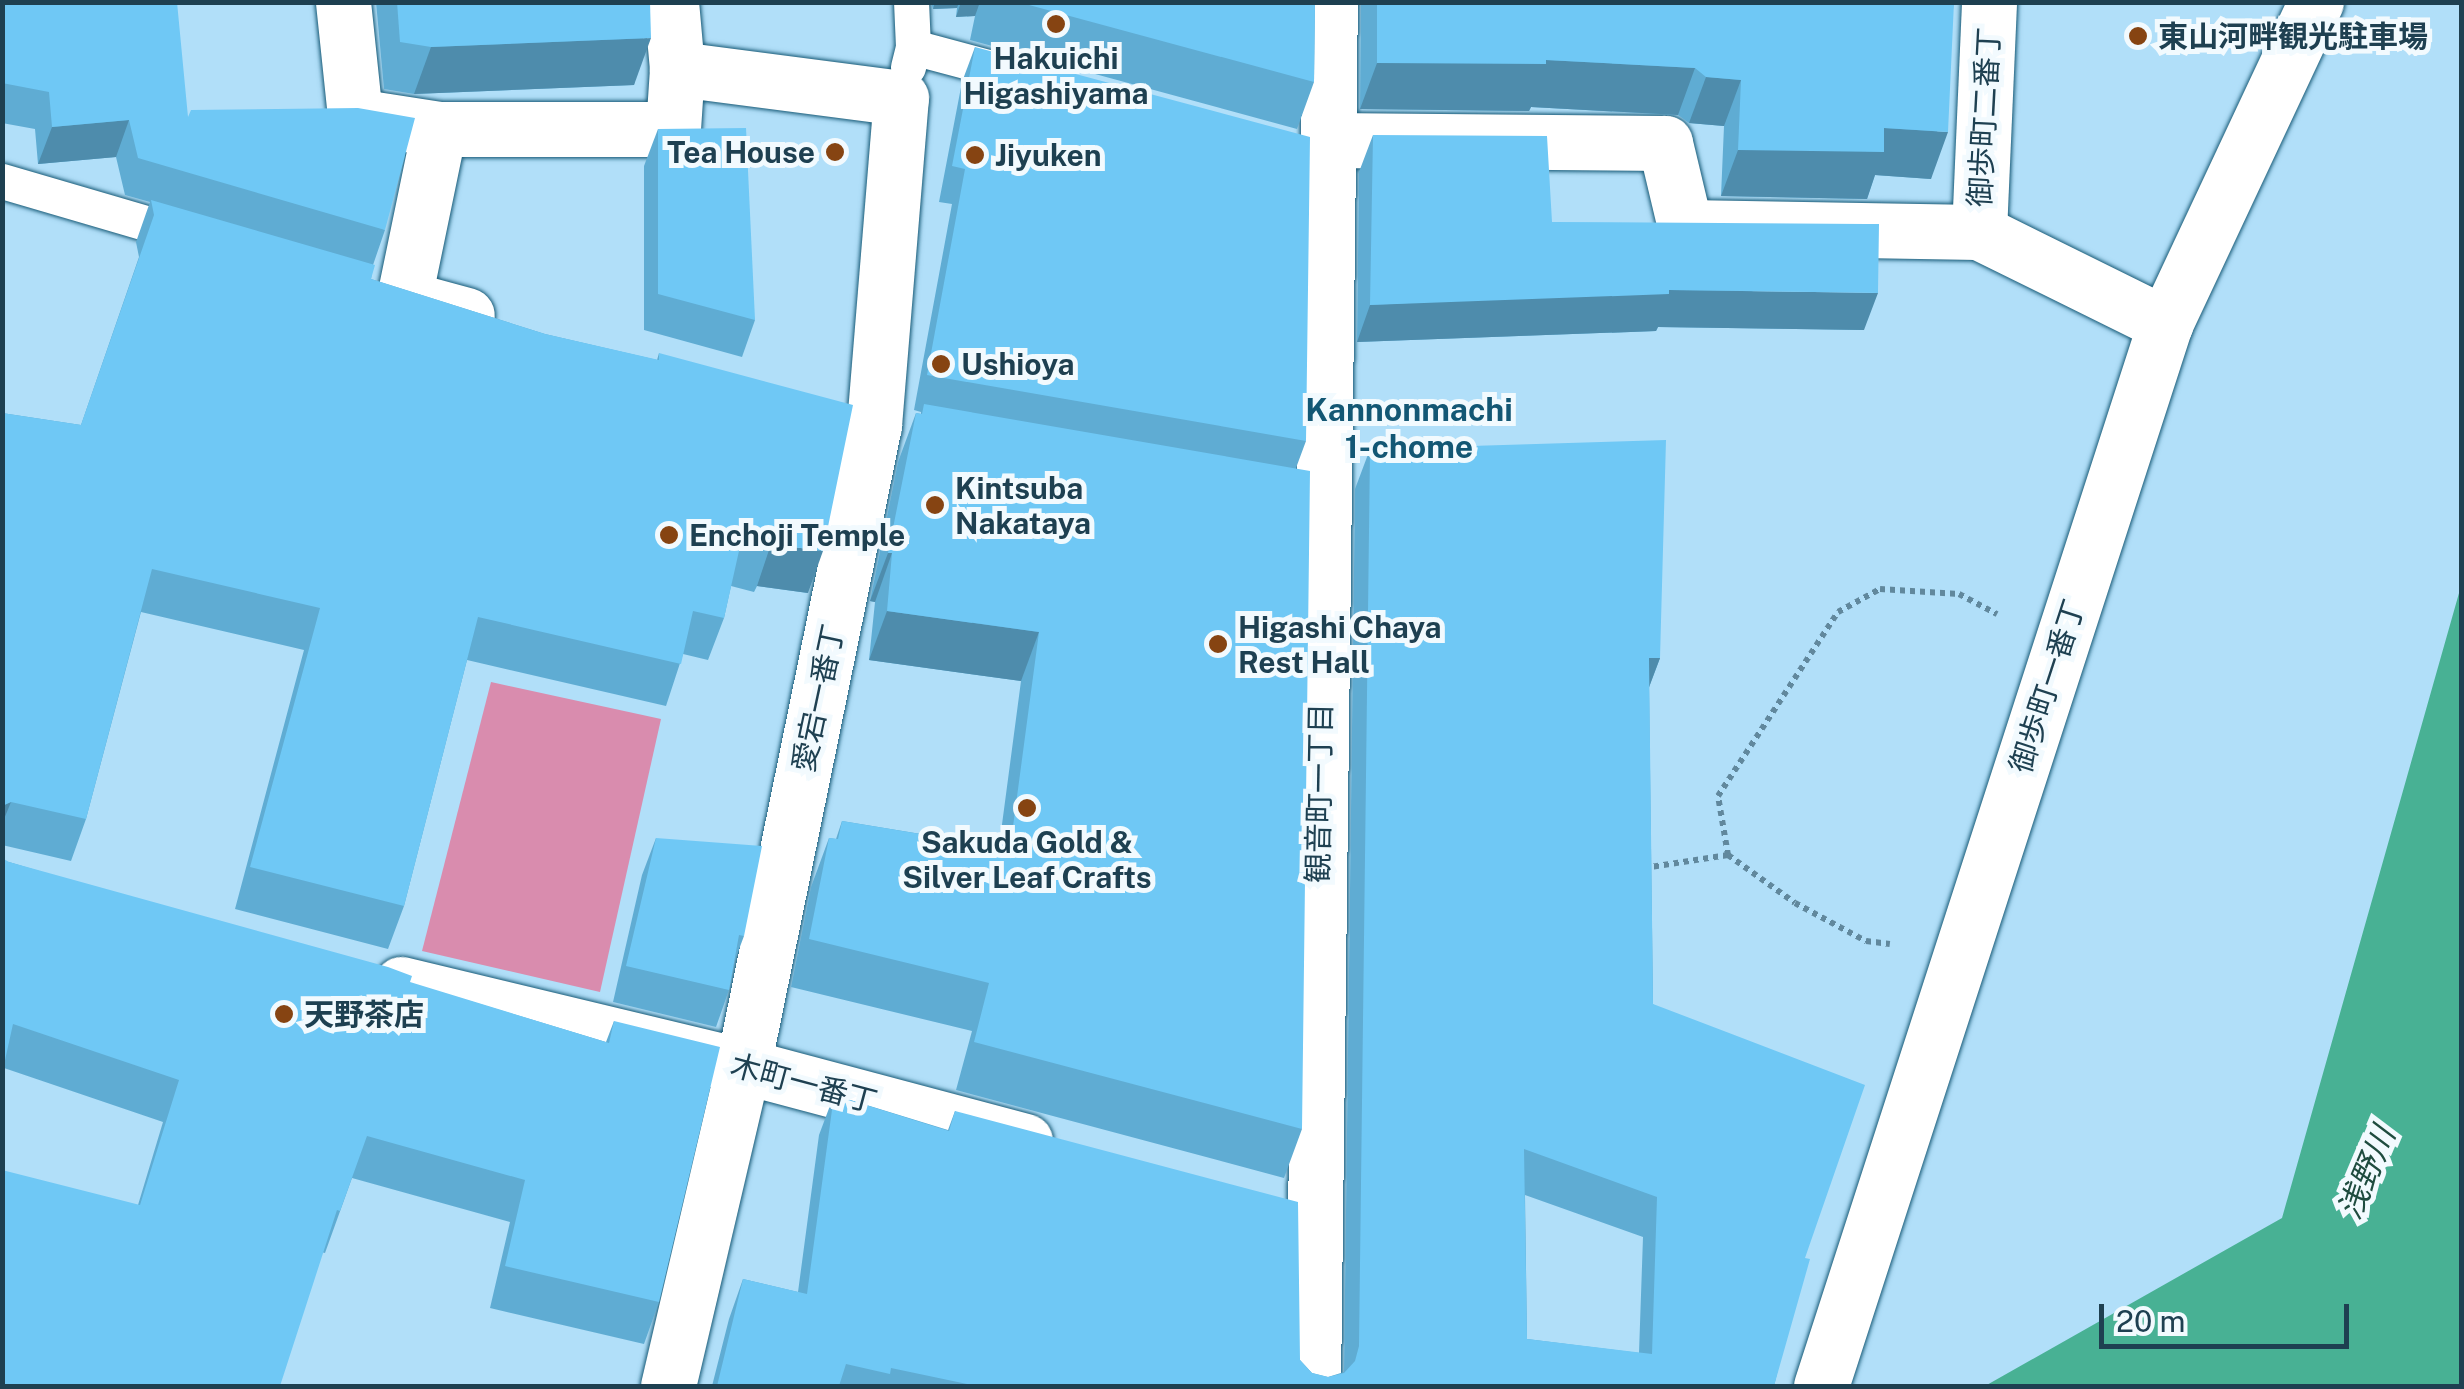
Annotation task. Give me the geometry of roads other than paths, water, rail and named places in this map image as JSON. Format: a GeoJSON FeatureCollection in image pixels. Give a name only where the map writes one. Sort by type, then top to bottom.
{"type":"FeatureCollection","features":[{"type":"Feature","properties":{"kind":"street"},"geometry":{"type":"LineString","coordinates":[[343,2],[355,116],[439,129],[673,129],[677,69],[671,2]]}},
{"type":"Feature","properties":{"kind":"street","name":"観音町一丁目"},"geometry":{"type":"LineString","coordinates":[[1313,1386],[1315,1218],[1302,499],[1316,149],[1330,2]]}},
{"type":"Feature","properties":{"kind":"street","name":"御歩町二番丁"},"geometry":{"type":"LineString","coordinates":[[1979,232],[1989,2]]}},
{"type":"Feature","properties":{"kind":"street","name":"御歩町一番丁"},"geometry":{"type":"LineString","coordinates":[[1822,1386],[2165,324],[2316,2]]}},
{"type":"Feature","properties":{"kind":"street"},"geometry":{"type":"LineString","coordinates":[[677,69],[907,72]]}},
{"type":"Feature","properties":{"kind":"street","name":"愛宕一番丁"},"geometry":{"type":"LineString","coordinates":[[668,1386],[893,428],[907,72]]}},
{"type":"Feature","properties":{"kind":"street"},"geometry":{"type":"LineString","coordinates":[[439,129],[384,292],[516,328]]}},
{"type":"Feature","properties":{"kind":"street"},"geometry":{"type":"LineString","coordinates":[[1316,149],[1665,143],[1685,227],[1979,232],[2165,324]]}},
{"type":"Feature","properties":{"kind":"street"},"geometry":{"type":"LineString","coordinates":[[818,410],[893,428]]}},
{"type":"Feature","properties":{"kind":"street","name":"木町一番丁"},"geometry":{"type":"LineString","coordinates":[[346,971],[743,1066],[1067,1152]]}},
{"type":"Feature","properties":{"kind":"street"},"geometry":{"type":"LineString","coordinates":[[1258,1203],[1315,1218]]}},
{"type":"Feature","properties":{"kind":"lane","name":"愛宕一番丁"},"geometry":{"type":"LineString","coordinates":[[907,72],[911,2]]}},
{"type":"Feature","properties":{"kind":"lane"},"geometry":{"type":"LineString","coordinates":[[907,72],[1045,83]]}},
{"type":"Feature","properties":{"kind":"lane"},"geometry":{"type":"LineString","coordinates":[[2,182],[212,242]]}},
{"type":"Feature","properties":{"kind":"water","name":"浅野川"},"geometry":{"type":"Polygon","coordinates":[[[2461,586],[2461,1386],[1985,1386],[2282,1218],[2461,586]]]}},
{"type":"Feature","properties":{"kind":"place","name":"Hakuichi Higashiyama"},"geometry":{"type":"Point","coordinates":[1056,24]}},
{"type":"Feature","properties":{"kind":"place","name":"東山河畔観光駐車場"},"geometry":{"type":"Point","coordinates":[2138,36]}},
{"type":"Feature","properties":{"kind":"place","name":"Tea House"},"geometry":{"type":"Point","coordinates":[835,152]}},
{"type":"Feature","properties":{"kind":"place","name":"Jiyuken"},"geometry":{"type":"Point","coordinates":[975,155]}},
{"type":"Feature","properties":{"kind":"place","name":"Ushioya"},"geometry":{"type":"Point","coordinates":[941,364]}},
{"type":"Feature","properties":{"kind":"place","name":"Kintsuba Nakataya"},"geometry":{"type":"Point","coordinates":[935,505]}},
{"type":"Feature","properties":{"kind":"place","name":"Enchoji Temple"},"geometry":{"type":"Point","coordinates":[669,535]}},
{"type":"Feature","properties":{"kind":"place","name":"Higashi Chaya Rest Hall"},"geometry":{"type":"Point","coordinates":[1218,644]}},
{"type":"Feature","properties":{"kind":"place","name":"Sakuda Gold & Silver Leaf Crafts"},"geometry":{"type":"Point","coordinates":[1027,808]}},
{"type":"Feature","properties":{"kind":"place","name":"天野茶店"},"geometry":{"type":"Point","coordinates":[284,1014]}},
{"type":"Feature","properties":{"kind":"district","name":"Kannonmachi 1-chome"},"geometry":{"type":"Point","coordinates":[1409,430]}}]}
